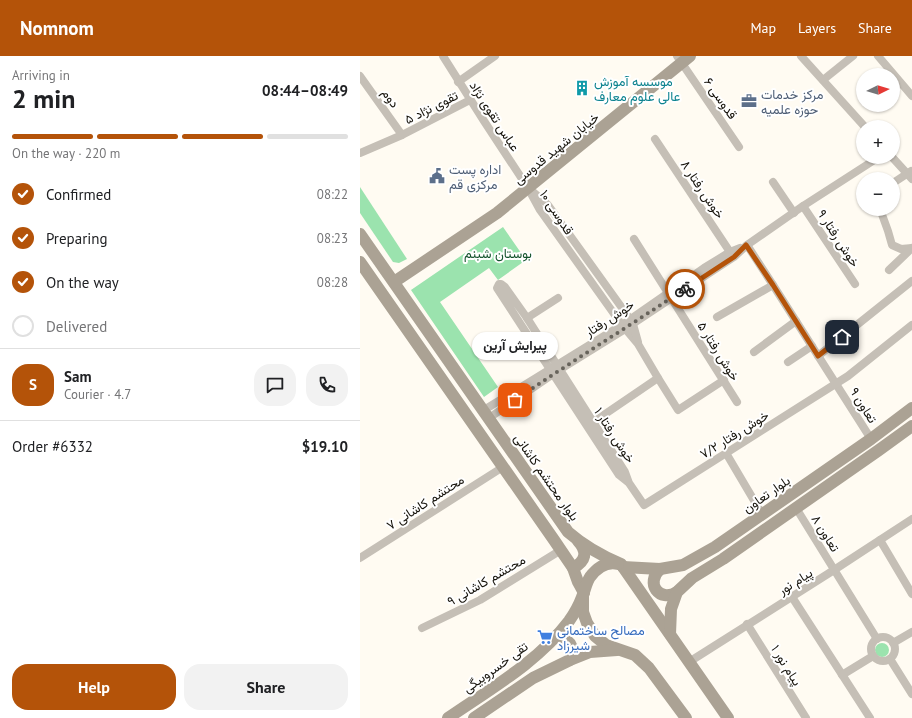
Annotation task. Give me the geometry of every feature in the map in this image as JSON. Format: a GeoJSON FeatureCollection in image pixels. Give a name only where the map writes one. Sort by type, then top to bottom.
{"type":"FeatureCollection","features":[{"type":"Feature","properties":{"kind":"main road","name":"خیابان شهید قدوسی"},"geometry":{"type":"LineString","coordinates":[[394,282],[497,213],[683,58]]}},
{"type":"Feature","properties":{"kind":"main road","name":"بلوار محتشم کاشانی"},"geometry":{"type":"LineString","coordinates":[[360,234],[568,532],[578,541],[622,566]]}},
{"type":"Feature","properties":{"kind":"main road"},"geometry":{"type":"LineString","coordinates":[[360,262],[573,568],[583,594],[583,612],[587,624],[595,636],[606,645],[635,655],[649,668],[686,718]]}},
{"type":"Feature","properties":{"kind":"main road","name":"بلوار تعاون"},"geometry":{"type":"LineString","coordinates":[[622,566],[660,570],[683,565],[715,547],[871,439],[912,408]]}},
{"type":"Feature","properties":{"kind":"main road"},"geometry":{"type":"LineString","coordinates":[[660,570],[654,577],[654,586],[656,590],[668,596],[677,592],[692,578],[796,508],[912,426]]}},
{"type":"Feature","properties":{"kind":"main road"},"geometry":{"type":"LineString","coordinates":[[573,568],[579,565],[583,559],[583,546],[578,541]]}},
{"type":"Feature","properties":{"kind":"main road","name":"تقی خسروبیگی"},"geometry":{"type":"LineString","coordinates":[[448,718],[524,666],[555,638],[570,620],[590,577],[600,567],[613,563],[622,566]]}},
{"type":"Feature","properties":{"kind":"main road"},"geometry":{"type":"LineString","coordinates":[[622,566],[728,718]]}},
{"type":"Feature","properties":{"kind":"main road"},"geometry":{"type":"LineString","coordinates":[[670,634],[671,608],[677,592]]}},
{"type":"Feature","properties":{"kind":"main road"},"geometry":{"type":"LineString","coordinates":[[555,638],[564,638],[571,643],[573,651],[570,660]]}},
{"type":"Feature","properties":{"kind":"main road"},"geometry":{"type":"LineString","coordinates":[[474,718],[533,678],[570,660],[590,652],[620,649]]}},
{"type":"Feature","properties":{"kind":"main road"},"geometry":{"type":"LineString","coordinates":[[718,718],[719,705]]}},
{"type":"Feature","properties":{"kind":"street","name":"عباس تقوی نژاد"},"geometry":{"type":"LineString","coordinates":[[443,56],[458,82],[528,188]]}},
{"type":"Feature","properties":{"kind":"street"},"geometry":{"type":"LineString","coordinates":[[458,82],[495,56]]}},
{"type":"Feature","properties":{"kind":"street"},"geometry":{"type":"LineString","coordinates":[[801,56],[859,120]]}},
{"type":"Feature","properties":{"kind":"street"},"geometry":{"type":"LineString","coordinates":[[823,80],[853,56]]}},
{"type":"Feature","properties":{"kind":"street"},"geometry":{"type":"LineString","coordinates":[[878,56],[912,96]]}},
{"type":"Feature","properties":{"kind":"street","name":"قدوسی ۶"},"geometry":{"type":"LineString","coordinates":[[683,58],[739,147]]}},
{"type":"Feature","properties":{"kind":"street","name":"دوم"},"geometry":{"type":"LineString","coordinates":[[360,76],[402,135]]}},
{"type":"Feature","properties":{"kind":"street","name":"تقوی نژاد ۵"},"geometry":{"type":"LineString","coordinates":[[360,153],[402,135],[470,100]]}},
{"type":"Feature","properties":{"kind":"street","name":"خوش رفتار ۸"},"geometry":{"type":"LineString","coordinates":[[655,140],[730,252]]}},
{"type":"Feature","properties":{"kind":"street","name":"خوش رفتار"},"geometry":{"type":"LineString","coordinates":[[670,295],[704,268],[730,252],[746,245],[868,164]]}},
{"type":"Feature","properties":{"kind":"street"},"geometry":{"type":"LineString","coordinates":[[899,164],[911,175],[900,180]]}},
{"type":"Feature","properties":{"kind":"street"},"geometry":{"type":"LineString","coordinates":[[773,182],[794,213]]}},
{"type":"Feature","properties":{"kind":"street","name":"قدوسی ۱۰"},"geometry":{"type":"LineString","coordinates":[[528,188],[548,206],[631,321]]}},
{"type":"Feature","properties":{"kind":"street","name":"قدوسی ۱۰"},"geometry":{"type":"LineString","coordinates":[[528,188],[540,210],[624,327],[638,344]]}},
{"type":"Feature","properties":{"kind":"street","name":"خوش رفتار ۹"},"geometry":{"type":"LineString","coordinates":[[803,206],[854,284]]}},
{"type":"Feature","properties":{"kind":"street"},"geometry":{"type":"LineString","coordinates":[[883,216],[892,245],[901,249],[912,248]]}},
{"type":"Feature","properties":{"kind":"street","name":"خوش رفتار ۵"},"geometry":{"type":"LineString","coordinates":[[634,238],[737,402]]}},
{"type":"Feature","properties":{"kind":"street","name":"خوش رفتار"},"geometry":{"type":"LineString","coordinates":[[486,414],[624,327],[670,295],[734,257],[746,245]]}},
{"type":"Feature","properties":{"kind":"street","name":"تعاون ۹"},"geometry":{"type":"LineString","coordinates":[[746,245],[871,439]]}},
{"type":"Feature","properties":{"kind":"street"},"geometry":{"type":"LineString","coordinates":[[889,270],[912,248]]}},
{"type":"Feature","properties":{"kind":"street"},"geometry":{"type":"LineString","coordinates":[[818,356],[912,281]]}},
{"type":"Feature","properties":{"kind":"street"},"geometry":{"type":"LineString","coordinates":[[499,284],[506,287],[527,318],[555,370],[497,288],[499,284]]}},
{"type":"Feature","properties":{"kind":"street"},"geometry":{"type":"LineString","coordinates":[[717,317],[773,285]]}},
{"type":"Feature","properties":{"kind":"street"},"geometry":{"type":"LineString","coordinates":[[527,318],[558,298]]}},
{"type":"Feature","properties":{"kind":"street"},"geometry":{"type":"LineString","coordinates":[[631,321],[638,344],[678,410],[724,380]]}},
{"type":"Feature","properties":{"kind":"street"},"geometry":{"type":"LineString","coordinates":[[754,352],[796,321]]}},
{"type":"Feature","properties":{"kind":"street","name":"خوش رفتار ۷/۲"},"geometry":{"type":"LineString","coordinates":[[644,505],[848,376],[912,324]]}},
{"type":"Feature","properties":{"kind":"street"},"geometry":{"type":"LineString","coordinates":[[788,362],[812,346]]}},
{"type":"Feature","properties":{"kind":"street","name":"خوش رفتار ۱"},"geometry":{"type":"LineString","coordinates":[[555,370],[590,425],[619,475],[629,483],[644,505]]}},
{"type":"Feature","properties":{"kind":"street"},"geometry":{"type":"LineString","coordinates":[[590,425],[658,378]]}},
{"type":"Feature","properties":{"kind":"street"},"geometry":{"type":"LineString","coordinates":[[726,453],[762,514]]}},
{"type":"Feature","properties":{"kind":"street","name":"محتشم کاشانی ۷"},"geometry":{"type":"LineString","coordinates":[[360,558],[503,466]]}},
{"type":"Feature","properties":{"kind":"street","name":"تعاون ۸"},"geometry":{"type":"LineString","coordinates":[[796,508],[877,639]]}},
{"type":"Feature","properties":{"kind":"street","name":"پیام نور"},"geometry":{"type":"LineString","coordinates":[[689,662],[912,519]]}},
{"type":"Feature","properties":{"kind":"street"},"geometry":{"type":"LineString","coordinates":[[880,540],[912,594]]}},
{"type":"Feature","properties":{"kind":"street","name":"محتشم کاشانی ۹"},"geometry":{"type":"LineString","coordinates":[[422,628],[480,600],[561,550]]}},
{"type":"Feature","properties":{"kind":"street"},"geometry":{"type":"LineString","coordinates":[[792,597],[870,718]]}},
{"type":"Feature","properties":{"kind":"street","name":"پیام نور ۱"},"geometry":{"type":"LineString","coordinates":[[747,624],[806,718]]}},
{"type":"Feature","properties":{"kind":"street"},"geometry":{"type":"LineString","coordinates":[[893,643],[912,632]]}},
{"type":"Feature","properties":{"kind":"street"},"geometry":{"type":"LineString","coordinates":[[883,637],[887,638],[893,643],[895,651],[890,659],[881,661],[877,660],[873,656],[871,646],[877,639],[883,637]]}},
{"type":"Feature","properties":{"kind":"street"},"geometry":{"type":"LineString","coordinates":[[842,675],[873,656]]}},
{"type":"Feature","properties":{"kind":"street"},"geometry":{"type":"LineString","coordinates":[[890,659],[912,694]]}},
{"type":"Feature","properties":{"kind":"green space"},"geometry":{"type":"Polygon","coordinates":[[[360,187],[407,259],[399,263],[393,262],[360,213],[360,187]]]}},
{"type":"Feature","properties":{"kind":"green space","name":"بوستان شبنم"},"geometry":{"type":"Polygon","coordinates":[[[503,227],[526,260],[498,280],[489,268],[440,302],[498,387],[484,397],[411,290],[503,227]]]}},
{"type":"Feature","properties":{"kind":"green space"},"geometry":{"type":"Polygon","coordinates":[[[879,643],[885,643],[889,647],[889,653],[885,657],[879,657],[875,653],[875,647],[879,643]]]}},
{"type":"Feature","properties":{"kind":"way so far"},"geometry":{"type":"LineString","coordinates":[[515,400],[685,289]]}},
{"type":"Feature","properties":{"kind":"place","name":"موسسه آموزش عالی علوم معارف"},"geometry":{"type":"Point","coordinates":[582,88]}},
{"type":"Feature","properties":{"kind":"place","name":"مرکز خدمات حوزه علمیه"},"geometry":{"type":"Point","coordinates":[749,101]}},
{"type":"Feature","properties":{"kind":"place","name":"اداره پست مرکزی قم"},"geometry":{"type":"Point","coordinates":[437,176]}},
{"type":"Feature","properties":{"kind":"place","name":"پیرایش آرین"},"geometry":{"type":"Point","coordinates":[515,400]}},
{"type":"Feature","properties":{"kind":"place","name":"مصالح ساختمانی شیرزاد"},"geometry":{"type":"Point","coordinates":[545,637]}},
{"type":"Feature","properties":{"kind":"route"},"geometry":{"type":"LineString","coordinates":[[685,289],[734,257],[746,245],[818,356],[842,337]]}}]}
